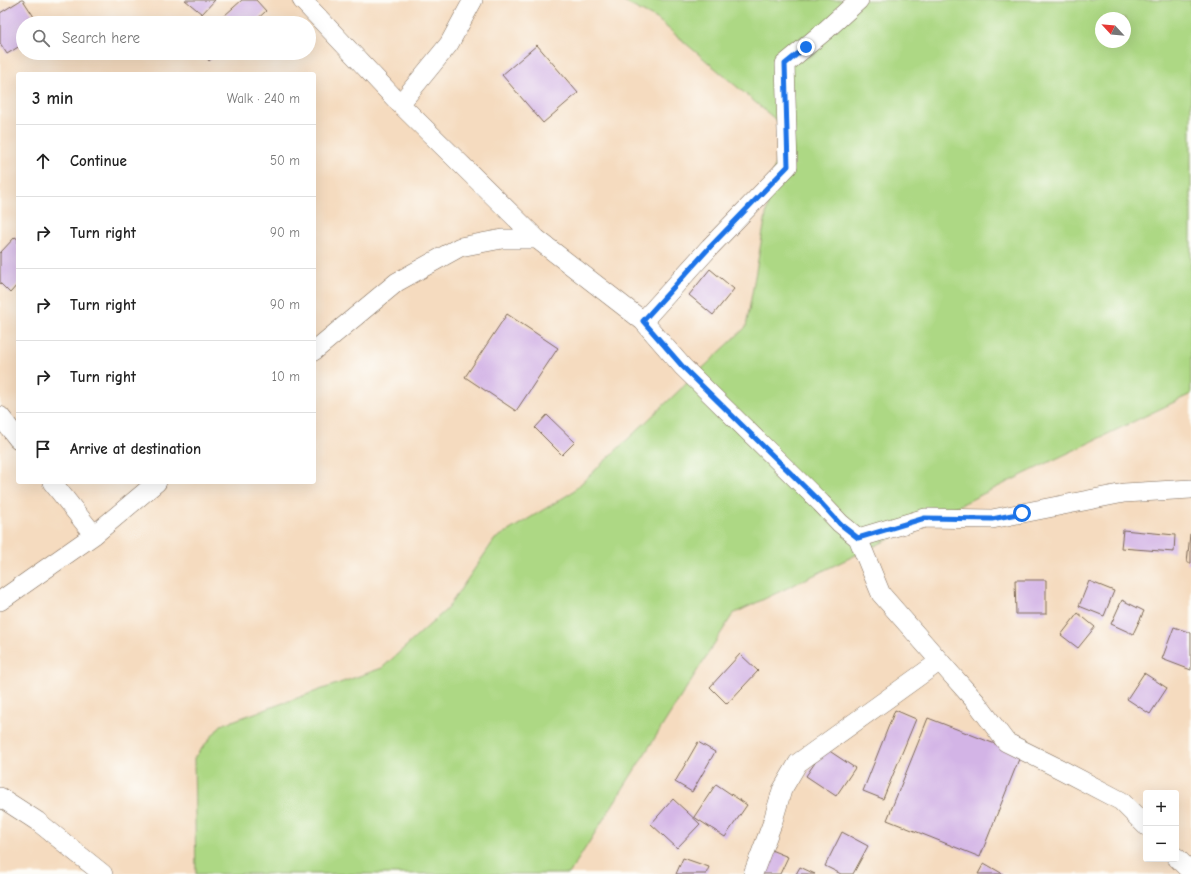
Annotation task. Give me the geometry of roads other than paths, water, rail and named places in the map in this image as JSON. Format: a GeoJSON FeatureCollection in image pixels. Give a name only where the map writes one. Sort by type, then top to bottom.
{"type":"FeatureCollection","features":[{"type":"Feature","properties":{"kind":"street"},"geometry":{"type":"LineString","coordinates":[[302,0],[400,104],[537,239],[643,321],[683,367],[821,503],[840,524],[858,538],[881,594],[976,702],[1006,742],[1060,768],[1121,801],[1143,823]]}},
{"type":"Feature","properties":{"kind":"street"},"geometry":{"type":"LineString","coordinates":[[400,104],[449,44],[473,0]]}},
{"type":"Feature","properties":{"kind":"street"},"geometry":{"type":"LineString","coordinates":[[643,321],[710,247],[788,166],[785,64],[859,0]]}},
{"type":"Feature","properties":{"kind":"street"},"geometry":{"type":"LineString","coordinates":[[316,348],[397,282],[460,247],[502,239],[537,239]]}},
{"type":"Feature","properties":{"kind":"street"},"geometry":{"type":"LineString","coordinates":[[0,416],[16,436]]}},
{"type":"Feature","properties":{"kind":"street"},"geometry":{"type":"LineString","coordinates":[[54,484],[94,535]]}},
{"type":"Feature","properties":{"kind":"street"},"geometry":{"type":"LineString","coordinates":[[0,601],[94,535],[155,484]]}},
{"type":"Feature","properties":{"kind":"street"},"geometry":{"type":"LineString","coordinates":[[858,538],[925,518],[992,519],[1124,493],[1191,489]]}},
{"type":"Feature","properties":{"kind":"street"},"geometry":{"type":"LineString","coordinates":[[753,874],[772,824],[782,790],[798,763],[940,661]]}},
{"type":"Feature","properties":{"kind":"street"},"geometry":{"type":"LineString","coordinates":[[0,797],[37,821],[103,874]]}},
{"type":"Feature","properties":{"kind":"street"},"geometry":{"type":"LineString","coordinates":[[1179,860],[1191,872]]}}]}
